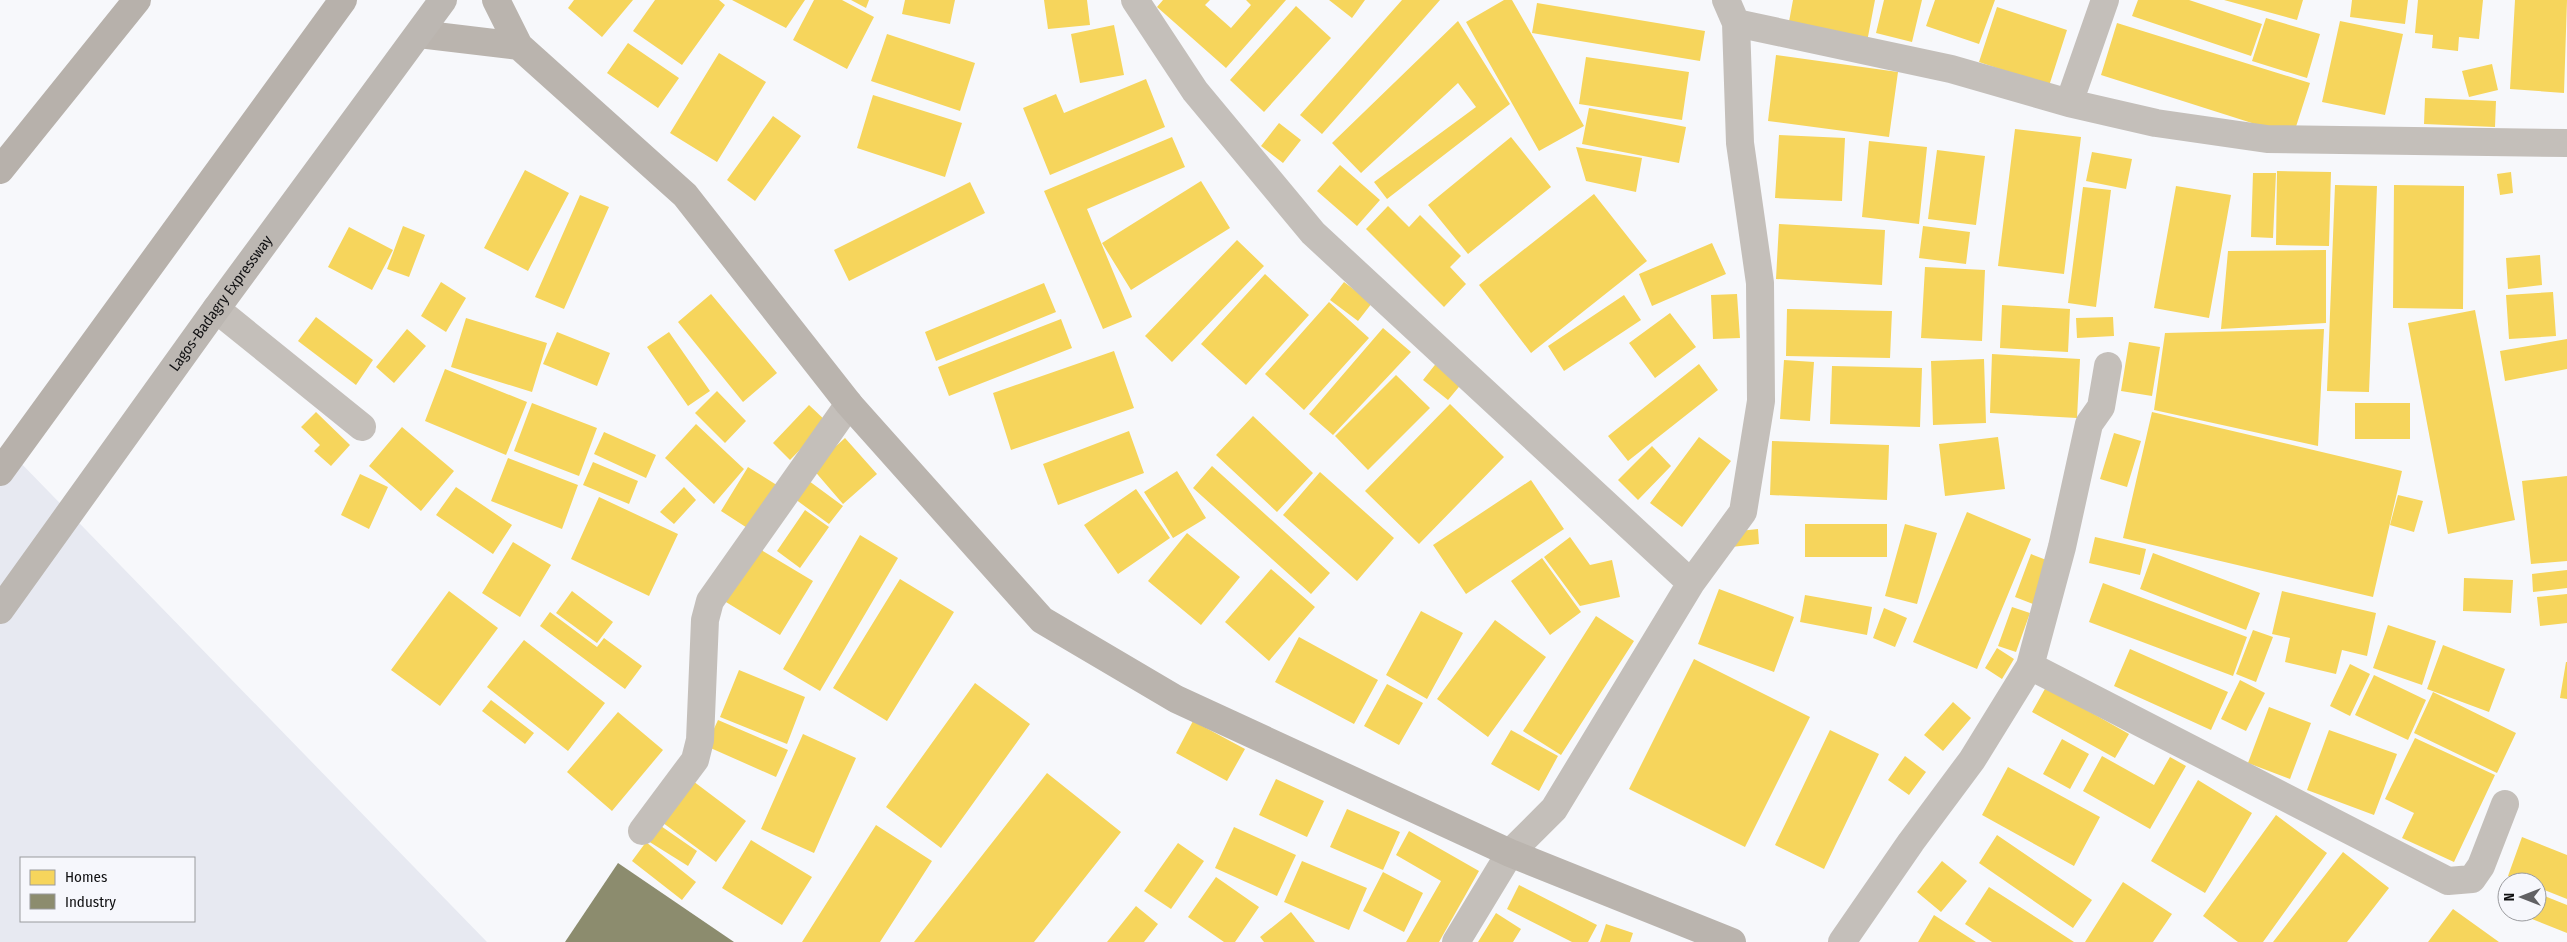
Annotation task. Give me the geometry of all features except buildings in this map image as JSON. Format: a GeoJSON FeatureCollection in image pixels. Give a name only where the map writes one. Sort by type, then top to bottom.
{"type":"FeatureCollection","features":[{"type":"Feature","properties":{"kind":"highway"},"geometry":{"type":"LineString","coordinates":[[0,170],[137,0]]}},
{"type":"Feature","properties":{"kind":"highway"},"geometry":{"type":"LineString","coordinates":[[0,472],[343,0]]}},
{"type":"Feature","properties":{"kind":"main road","name":"Lagos-Badagry Expressway"},"geometry":{"type":"LineString","coordinates":[[0,610],[216,309],[443,0]]}},
{"type":"Feature","properties":{"kind":"main road"},"geometry":{"type":"LineString","coordinates":[[496,0],[519,46],[685,195],[849,404],[1042,620],[1176,699],[1510,853],[1732,942]]}},
{"type":"Feature","properties":{"kind":"main road"},"geometry":{"type":"LineString","coordinates":[[418,34],[519,46]]}},
{"type":"Feature","properties":{"kind":"street"},"geometry":{"type":"LineString","coordinates":[[1135,0],[1195,90],[1313,233],[1691,583]]}},
{"type":"Feature","properties":{"kind":"street"},"geometry":{"type":"LineString","coordinates":[[2069,103],[2105,0]]}},
{"type":"Feature","properties":{"kind":"street"},"geometry":{"type":"LineString","coordinates":[[1456,942],[1510,853],[1554,809],[1691,583],[1743,512],[1761,401],[1760,283],[1740,143],[1731,11],[1951,69],[2069,103],[2156,123],[2267,139],[2567,143]]}},
{"type":"Feature","properties":{"kind":"street"},"geometry":{"type":"LineString","coordinates":[[216,309],[362,427]]}},
{"type":"Feature","properties":{"kind":"street"},"geometry":{"type":"LineString","coordinates":[[1842,942],[1910,842],[1972,760],[2030,666],[2062,547],[2089,424],[2102,407],[2108,366]]}},
{"type":"Feature","properties":{"kind":"street"},"geometry":{"type":"LineString","coordinates":[[642,830],[695,760],[700,740],[705,620],[710,601],[849,404]]}},
{"type":"Feature","properties":{"kind":"street"},"geometry":{"type":"LineString","coordinates":[[2030,666],[2448,881],[2472,879],[2481,866],[2505,804]]}},
{"type":"Feature","properties":{"kind":"shaded area"},"geometry":{"type":"Polygon","coordinates":[[[14,456],[487,942],[0,942],[0,478],[14,456]]]}}]}
